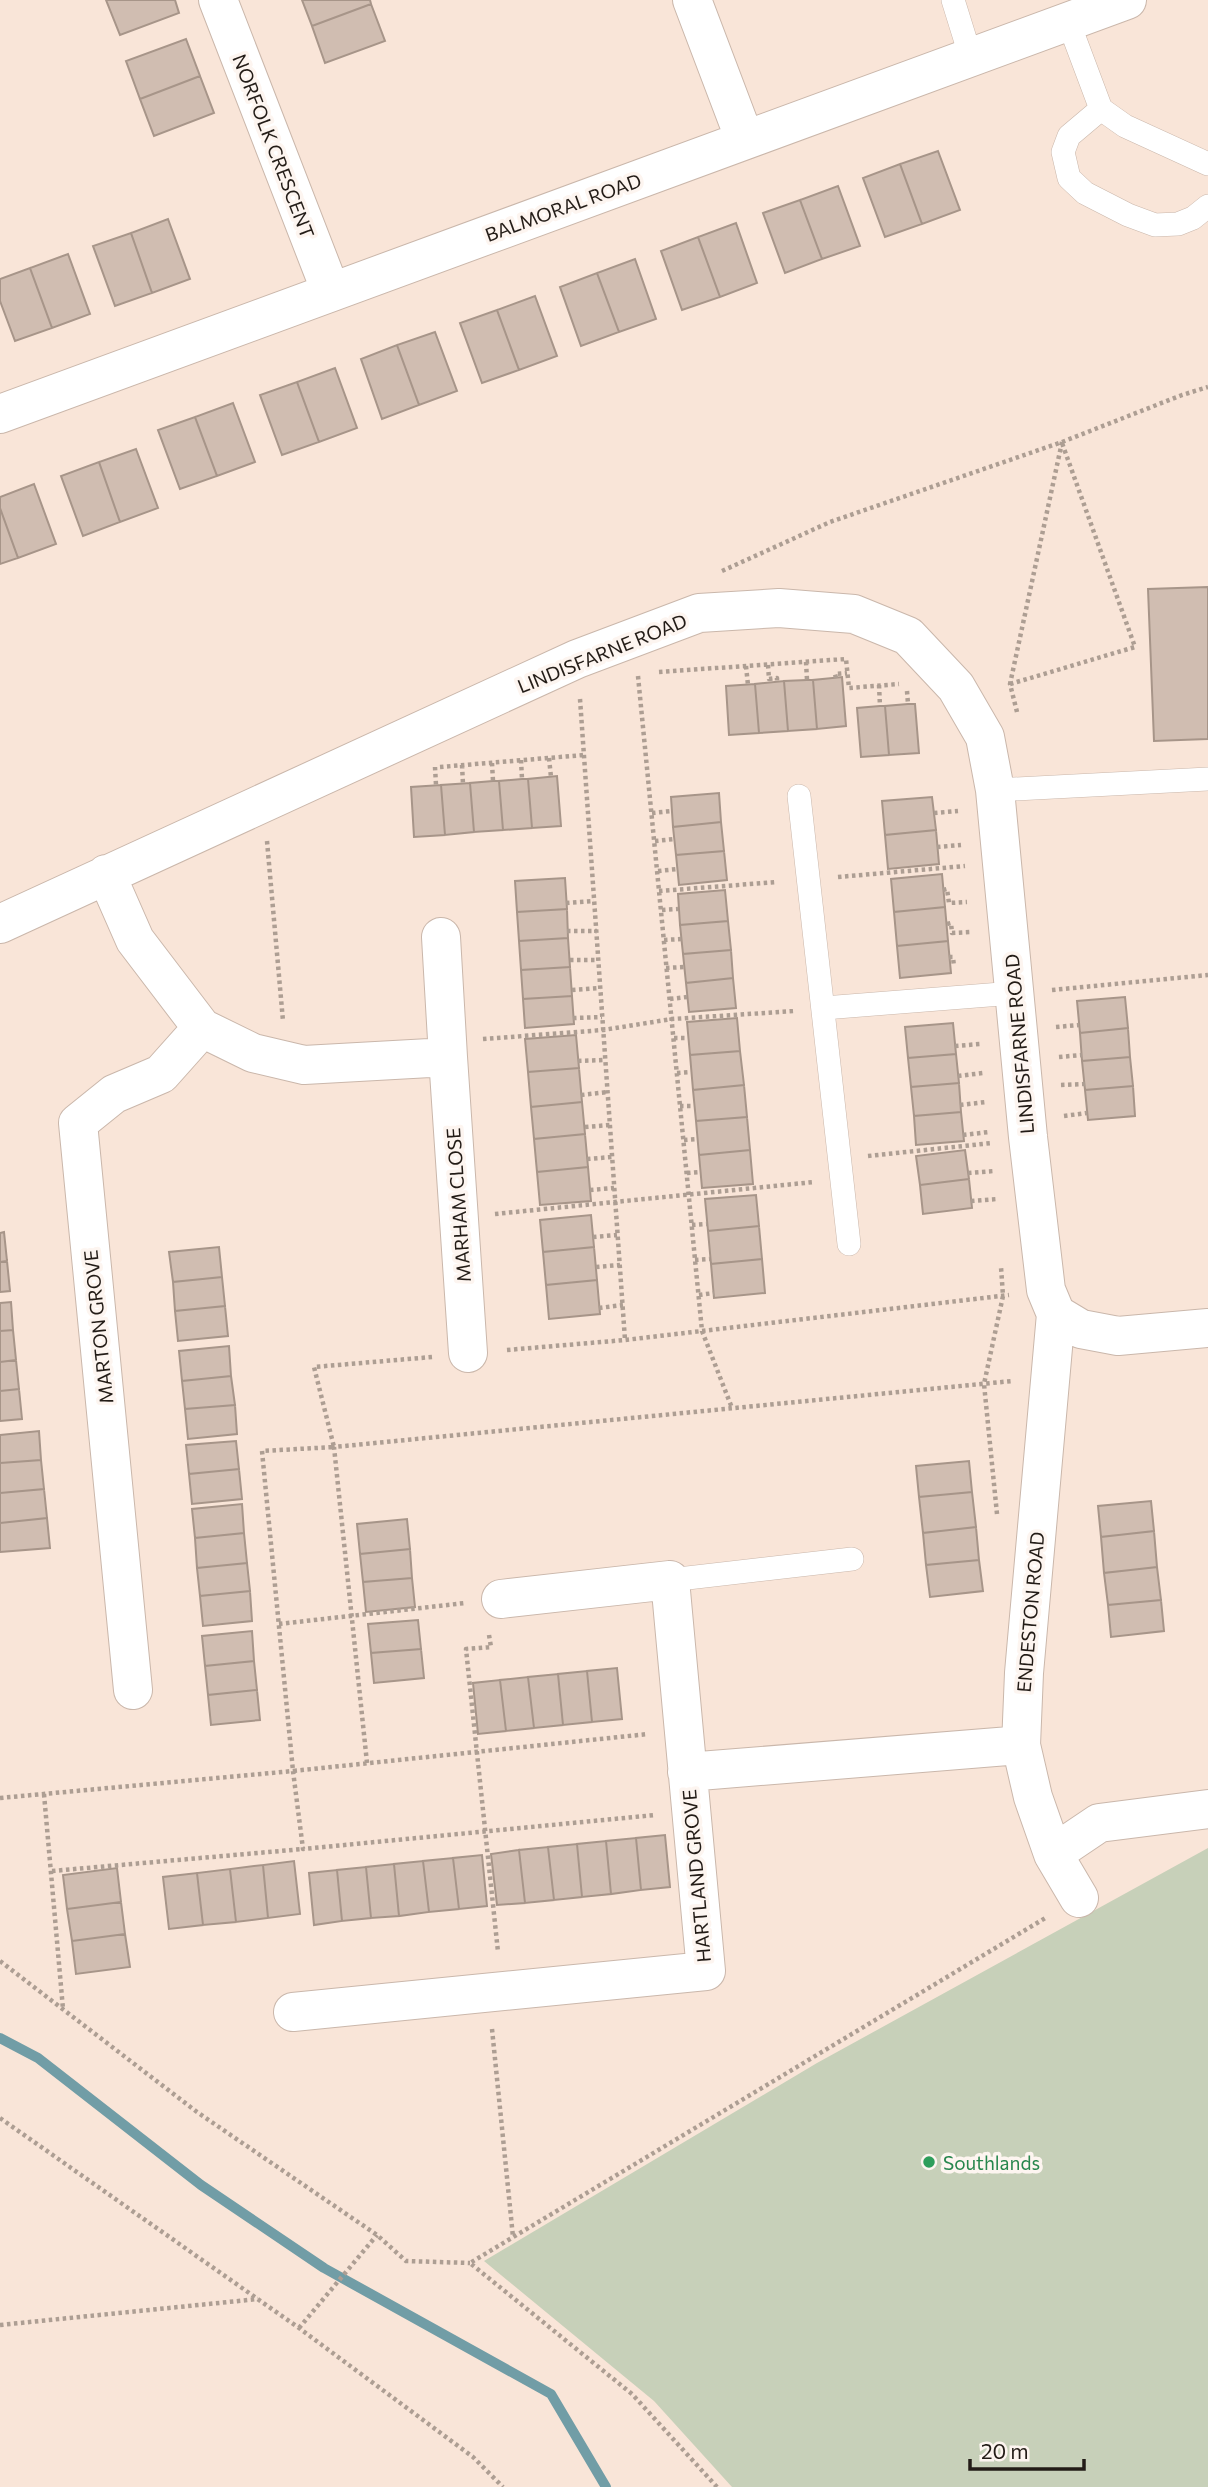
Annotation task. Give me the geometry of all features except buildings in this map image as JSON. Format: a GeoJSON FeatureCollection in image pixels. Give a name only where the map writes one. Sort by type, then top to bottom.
{"type":"FeatureCollection","features":[{"type":"Feature","properties":{"kind":"street","name":"NORFOLK CRESCENT"},"geometry":{"type":"LineString","coordinates":[[218,0],[331,292]]}},
{"type":"Feature","properties":{"kind":"street"},"geometry":{"type":"LineString","coordinates":[[692,0],[745,140]]}},
{"type":"Feature","properties":{"kind":"street","name":"BALMORAL ROAD"},"geometry":{"type":"LineString","coordinates":[[0,414],[1127,0]]}},
{"type":"Feature","properties":{"kind":"street","name":"LINDISFARNE ROAD"},"geometry":{"type":"LineString","coordinates":[[0,924],[577,659],[699,613],[779,608],[854,614],[908,636],[956,687],[985,737],[995,790],[1014,997],[1045,1133],[1035,1199],[1051,1302]]}},
{"type":"Feature","properties":{"kind":"street"},"geometry":{"type":"LineString","coordinates":[[106,874],[135,940],[202,1028],[253,1053],[304,1065],[448,1050]]}},
{"type":"Feature","properties":{"kind":"street","name":"MARHAM CLOSE"},"geometry":{"type":"LineString","coordinates":[[441,937],[468,1353]]}},
{"type":"Feature","properties":{"kind":"street","name":"MARTON GROVE"},"geometry":{"type":"LineString","coordinates":[[133,1690],[78,1122],[114,1094],[161,1074],[202,1028]]}},
{"type":"Feature","properties":{"kind":"street"},"geometry":{"type":"LineString","coordinates":[[1051,1302],[1081,1329],[1118,1336],[1208,1328]]}},
{"type":"Feature","properties":{"kind":"street","name":"ENDESTON ROAD"},"geometry":{"type":"LineString","coordinates":[[1051,1302],[1051,1378],[1024,1673],[1021,1745],[1033,1797],[1053,1854],[1079,1898]]}},
{"type":"Feature","properties":{"kind":"street"},"geometry":{"type":"LineString","coordinates":[[493,1600],[670,1580]]}},
{"type":"Feature","properties":{"kind":"street","name":"HARTLAND GROVE"},"geometry":{"type":"LineString","coordinates":[[293,2012],[706,1971],[670,1580]]}},
{"type":"Feature","properties":{"kind":"street"},"geometry":{"type":"LineString","coordinates":[[687,1772],[1021,1745]]}},
{"type":"Feature","properties":{"kind":"street"},"geometry":{"type":"LineString","coordinates":[[1053,1854],[1099,1823],[1208,1809]]}},
{"type":"Feature","properties":{"kind":"lane"},"geometry":{"type":"LineString","coordinates":[[953,0],[971,58]]}},
{"type":"Feature","properties":{"kind":"lane"},"geometry":{"type":"LineString","coordinates":[[1069,21],[1101,109],[1125,127],[1208,164]]}},
{"type":"Feature","properties":{"kind":"lane"},"geometry":{"type":"LineString","coordinates":[[1101,109],[1069,136],[1063,152],[1069,178],[1085,192],[1128,215],[1155,225],[1178,224],[1193,218],[1208,205]]}},
{"type":"Feature","properties":{"kind":"lane"},"geometry":{"type":"LineString","coordinates":[[995,790],[1208,779]]}},
{"type":"Feature","properties":{"kind":"lane"},"geometry":{"type":"LineString","coordinates":[[799,796],[849,1244]]}},
{"type":"Feature","properties":{"kind":"lane"},"geometry":{"type":"LineString","coordinates":[[824,1009],[1014,997]]}},
{"type":"Feature","properties":{"kind":"lane"},"geometry":{"type":"LineString","coordinates":[[670,1580],[852,1559]]}},
{"type":"Feature","properties":{"kind":"path"},"geometry":{"type":"LineString","coordinates":[[699,613],[721,572],[830,522],[1062,442],[1208,387]]}},
{"type":"Feature","properties":{"kind":"path"},"geometry":{"type":"LineString","coordinates":[[1019,720],[1010,684],[1062,442]]}},
{"type":"Feature","properties":{"kind":"path"},"geometry":{"type":"LineString","coordinates":[[1010,684],[1135,647],[1062,442]]}},
{"type":"Feature","properties":{"kind":"path"},"geometry":{"type":"LineString","coordinates":[[577,659],[625,1340]]}},
{"type":"Feature","properties":{"kind":"path"},"geometry":{"type":"LineString","coordinates":[[652,672],[846,659],[849,688],[918,683],[935,665]]}},
{"type":"Feature","properties":{"kind":"path"},"geometry":{"type":"LineString","coordinates":[[806,662],[807,680]]}},
{"type":"Feature","properties":{"kind":"path"},"geometry":{"type":"LineString","coordinates":[[768,664],[769,678],[777,678],[777,682]]}},
{"type":"Feature","properties":{"kind":"path"},"geometry":{"type":"LineString","coordinates":[[636,665],[702,1331],[732,1408]]}},
{"type":"Feature","properties":{"kind":"path"},"geometry":{"type":"LineString","coordinates":[[747,666],[748,685]]}},
{"type":"Feature","properties":{"kind":"path"},"geometry":{"type":"LineString","coordinates":[[626,674],[638,673]]}},
{"type":"Feature","properties":{"kind":"path"},"geometry":{"type":"LineString","coordinates":[[836,678],[835,674],[847,673]]}},
{"type":"Feature","properties":{"kind":"path"},"geometry":{"type":"LineString","coordinates":[[879,685],[880,706]]}},
{"type":"Feature","properties":{"kind":"path"},"geometry":{"type":"LineString","coordinates":[[424,768],[584,755]]}},
{"type":"Feature","properties":{"kind":"path"},"geometry":{"type":"LineString","coordinates":[[549,758],[551,777]]}},
{"type":"Feature","properties":{"kind":"path"},"geometry":{"type":"LineString","coordinates":[[521,760],[522,779]]}},
{"type":"Feature","properties":{"kind":"path"},"geometry":{"type":"LineString","coordinates":[[492,763],[493,781]]}},
{"type":"Feature","properties":{"kind":"path"},"geometry":{"type":"LineString","coordinates":[[462,765],[463,783]]}},
{"type":"Feature","properties":{"kind":"path"},"geometry":{"type":"LineString","coordinates":[[435,767],[436,785]]}},
{"type":"Feature","properties":{"kind":"path"},"geometry":{"type":"LineString","coordinates":[[956,798],[959,822]]}},
{"type":"Feature","properties":{"kind":"path"},"geometry":{"type":"LineString","coordinates":[[652,813],[672,811]]}},
{"type":"Feature","properties":{"kind":"path"},"geometry":{"type":"LineString","coordinates":[[934,813],[958,811]]}},
{"type":"Feature","properties":{"kind":"path"},"geometry":{"type":"LineString","coordinates":[[960,834],[965,878]]}},
{"type":"Feature","properties":{"kind":"path"},"geometry":{"type":"LineString","coordinates":[[266,835],[284,1036],[273,1058]]}},
{"type":"Feature","properties":{"kind":"path"},"geometry":{"type":"LineString","coordinates":[[654,841],[675,839]]}},
{"type":"Feature","properties":{"kind":"path"},"geometry":{"type":"LineString","coordinates":[[937,847],[961,845]]}},
{"type":"Feature","properties":{"kind":"path"},"geometry":{"type":"LineString","coordinates":[[657,871],[678,869]]}},
{"type":"Feature","properties":{"kind":"path"},"geometry":{"type":"LineString","coordinates":[[943,890],[947,889],[949,904],[967,902]]}},
{"type":"Feature","properties":{"kind":"path"},"geometry":{"type":"LineString","coordinates":[[966,890],[968,912]]}},
{"type":"Feature","properties":{"kind":"path"},"geometry":{"type":"LineString","coordinates":[[566,903],[594,901]]}},
{"type":"Feature","properties":{"kind":"path"},"geometry":{"type":"LineString","coordinates":[[662,910],[678,909]]}},
{"type":"Feature","properties":{"kind":"path"},"geometry":{"type":"LineString","coordinates":[[970,922],[971,932],[1014,997]]}},
{"type":"Feature","properties":{"kind":"path"},"geometry":{"type":"LineString","coordinates":[[947,924],[951,923],[952,933],[971,932]]}},
{"type":"Feature","properties":{"kind":"path"},"geometry":{"type":"LineString","coordinates":[[567,931],[597,931]]}},
{"type":"Feature","properties":{"kind":"path"},"geometry":{"type":"LineString","coordinates":[[664,940],[682,939]]}},
{"type":"Feature","properties":{"kind":"path"},"geometry":{"type":"LineString","coordinates":[[570,960],[598,960]]}},
{"type":"Feature","properties":{"kind":"path"},"geometry":{"type":"LineString","coordinates":[[666,968],[684,967]]}},
{"type":"Feature","properties":{"kind":"path"},"geometry":{"type":"LineString","coordinates":[[981,1054],[980,1044],[1014,997],[1048,990],[1208,975]]}},
{"type":"Feature","properties":{"kind":"path"},"geometry":{"type":"LineString","coordinates":[[572,990],[600,988]]}},
{"type":"Feature","properties":{"kind":"path"},"geometry":{"type":"LineString","coordinates":[[670,999],[687,997]]}},
{"type":"Feature","properties":{"kind":"path"},"geometry":{"type":"LineString","coordinates":[[448,1050],[672,1019],[824,1009]]}},
{"type":"Feature","properties":{"kind":"path"},"geometry":{"type":"LineString","coordinates":[[573,1018],[602,1017]]}},
{"type":"Feature","properties":{"kind":"path"},"geometry":{"type":"LineString","coordinates":[[1053,1037],[1052,1027],[1079,1025]]}},
{"type":"Feature","properties":{"kind":"path"},"geometry":{"type":"LineString","coordinates":[[674,1038],[688,1038]]}},
{"type":"Feature","properties":{"kind":"path"},"geometry":{"type":"LineString","coordinates":[[955,1046],[980,1044]]}},
{"type":"Feature","properties":{"kind":"path"},"geometry":{"type":"LineString","coordinates":[[1054,1047],[1056,1066]]}},
{"type":"Feature","properties":{"kind":"path"},"geometry":{"type":"LineString","coordinates":[[1055,1057],[1082,1055]]}},
{"type":"Feature","properties":{"kind":"path"},"geometry":{"type":"LineString","coordinates":[[578,1061],[605,1060]]}},
{"type":"Feature","properties":{"kind":"path"},"geometry":{"type":"LineString","coordinates":[[982,1063],[984,1083]]}},
{"type":"Feature","properties":{"kind":"path"},"geometry":{"type":"LineString","coordinates":[[677,1073],[691,1073]]}},
{"type":"Feature","properties":{"kind":"path"},"geometry":{"type":"LineString","coordinates":[[958,1076],[983,1073]]}},
{"type":"Feature","properties":{"kind":"path"},"geometry":{"type":"LineString","coordinates":[[1057,1076],[1059,1095]]}},
{"type":"Feature","properties":{"kind":"path"},"geometry":{"type":"LineString","coordinates":[[1058,1085],[1085,1084]]}},
{"type":"Feature","properties":{"kind":"path"},"geometry":{"type":"LineString","coordinates":[[581,1095],[608,1092]]}},
{"type":"Feature","properties":{"kind":"path"},"geometry":{"type":"LineString","coordinates":[[985,1092],[987,1112]]}},
{"type":"Feature","properties":{"kind":"path"},"geometry":{"type":"LineString","coordinates":[[960,1105],[986,1102]]}},
{"type":"Feature","properties":{"kind":"path"},"geometry":{"type":"LineString","coordinates":[[680,1107],[694,1106]]}},
{"type":"Feature","properties":{"kind":"path"},"geometry":{"type":"LineString","coordinates":[[1060,1106],[1061,1116]]}},
{"type":"Feature","properties":{"kind":"path"},"geometry":{"type":"LineString","coordinates":[[459,1217],[689,1196],[1045,1133],[1061,1116],[1087,1114]]}},
{"type":"Feature","properties":{"kind":"path"},"geometry":{"type":"LineString","coordinates":[[988,1122],[992,1152]]}},
{"type":"Feature","properties":{"kind":"path"},"geometry":{"type":"LineString","coordinates":[[584,1127],[610,1125]]}},
{"type":"Feature","properties":{"kind":"path"},"geometry":{"type":"LineString","coordinates":[[964,1135],[989,1132]]}},
{"type":"Feature","properties":{"kind":"path"},"geometry":{"type":"LineString","coordinates":[[684,1140],[698,1139]]}},
{"type":"Feature","properties":{"kind":"path"},"geometry":{"type":"LineString","coordinates":[[587,1159],[612,1157]]}},
{"type":"Feature","properties":{"kind":"path"},"geometry":{"type":"LineString","coordinates":[[993,1161],[995,1180]]}},
{"type":"Feature","properties":{"kind":"path"},"geometry":{"type":"LineString","coordinates":[[968,1173],[994,1171]]}},
{"type":"Feature","properties":{"kind":"path"},"geometry":{"type":"LineString","coordinates":[[687,1173],[700,1172]]}},
{"type":"Feature","properties":{"kind":"path"},"geometry":{"type":"LineString","coordinates":[[590,1190],[614,1188]]}},
{"type":"Feature","properties":{"kind":"path"},"geometry":{"type":"LineString","coordinates":[[971,1201],[997,1199],[996,1190]]}},
{"type":"Feature","properties":{"kind":"path"},"geometry":{"type":"LineString","coordinates":[[692,1226],[707,1224]]}},
{"type":"Feature","properties":{"kind":"path"},"geometry":{"type":"LineString","coordinates":[[593,1237],[617,1235]]}},
{"type":"Feature","properties":{"kind":"path"},"geometry":{"type":"LineString","coordinates":[[998,1522],[984,1384],[1003,1296],[1000,1255]]}},
{"type":"Feature","properties":{"kind":"path"},"geometry":{"type":"LineString","coordinates":[[695,1260],[710,1259]]}},
{"type":"Feature","properties":{"kind":"path"},"geometry":{"type":"LineString","coordinates":[[596,1267],[620,1265]]}},
{"type":"Feature","properties":{"kind":"path"},"geometry":{"type":"LineString","coordinates":[[699,1295],[714,1293]]}},
{"type":"Feature","properties":{"kind":"path"},"geometry":{"type":"LineString","coordinates":[[368,1763],[334,1447],[314,1367],[625,1340],[1003,1296],[1051,1302]]}},
{"type":"Feature","properties":{"kind":"path"},"geometry":{"type":"LineString","coordinates":[[599,1308],[623,1305]]}},
{"type":"Feature","properties":{"kind":"path"},"geometry":{"type":"LineString","coordinates":[[303,1849],[262,1451],[334,1447],[1051,1378]]}},
{"type":"Feature","properties":{"kind":"path"},"geometry":{"type":"LineString","coordinates":[[279,1624],[493,1600],[491,1647],[467,1649],[478,1752],[513,2237]]}},
{"type":"Feature","properties":{"kind":"path"},"geometry":{"type":"LineString","coordinates":[[0,1798],[293,1771],[683,1730]]}},
{"type":"Feature","properties":{"kind":"path"},"geometry":{"type":"LineString","coordinates":[[44,1794],[63,2009]]}},
{"type":"Feature","properties":{"kind":"path"},"geometry":{"type":"LineString","coordinates":[[52,1871],[691,1812]]}},
{"type":"Feature","properties":{"kind":"path"},"geometry":{"type":"LineString","coordinates":[[0,1961],[197,2112],[377,2235],[406,2261],[470,2263],[1079,1898]]}},
{"type":"Feature","properties":{"kind":"path"},"geometry":{"type":"LineString","coordinates":[[0,2118],[299,2328],[473,2457],[503,2487]]}},
{"type":"Feature","properties":{"kind":"path"},"geometry":{"type":"LineString","coordinates":[[299,2328],[377,2235]]}},
{"type":"Feature","properties":{"kind":"path"},"geometry":{"type":"LineString","coordinates":[[470,2263],[632,2394],[717,2487]]}},
{"type":"Feature","properties":{"kind":"path"},"geometry":{"type":"LineString","coordinates":[[0,2325],[259,2299]]}},
{"type":"Feature","properties":{"kind":"green space","name":"Southlands"},"geometry":{"type":"Polygon","coordinates":[[[1208,1848],[1208,2487],[732,2487],[654,2401],[484,2261],[817,2063],[1208,1848]]]}},
{"type":"Feature","properties":{"kind":"waterway"},"geometry":{"type":"LineString","coordinates":[[0,2038],[38,2058],[201,2185],[324,2268],[551,2394],[606,2487]]}},
{"type":"Feature","properties":{"kind":"place","name":"Southlands"},"geometry":{"type":"Point","coordinates":[929,2162]}}]}
